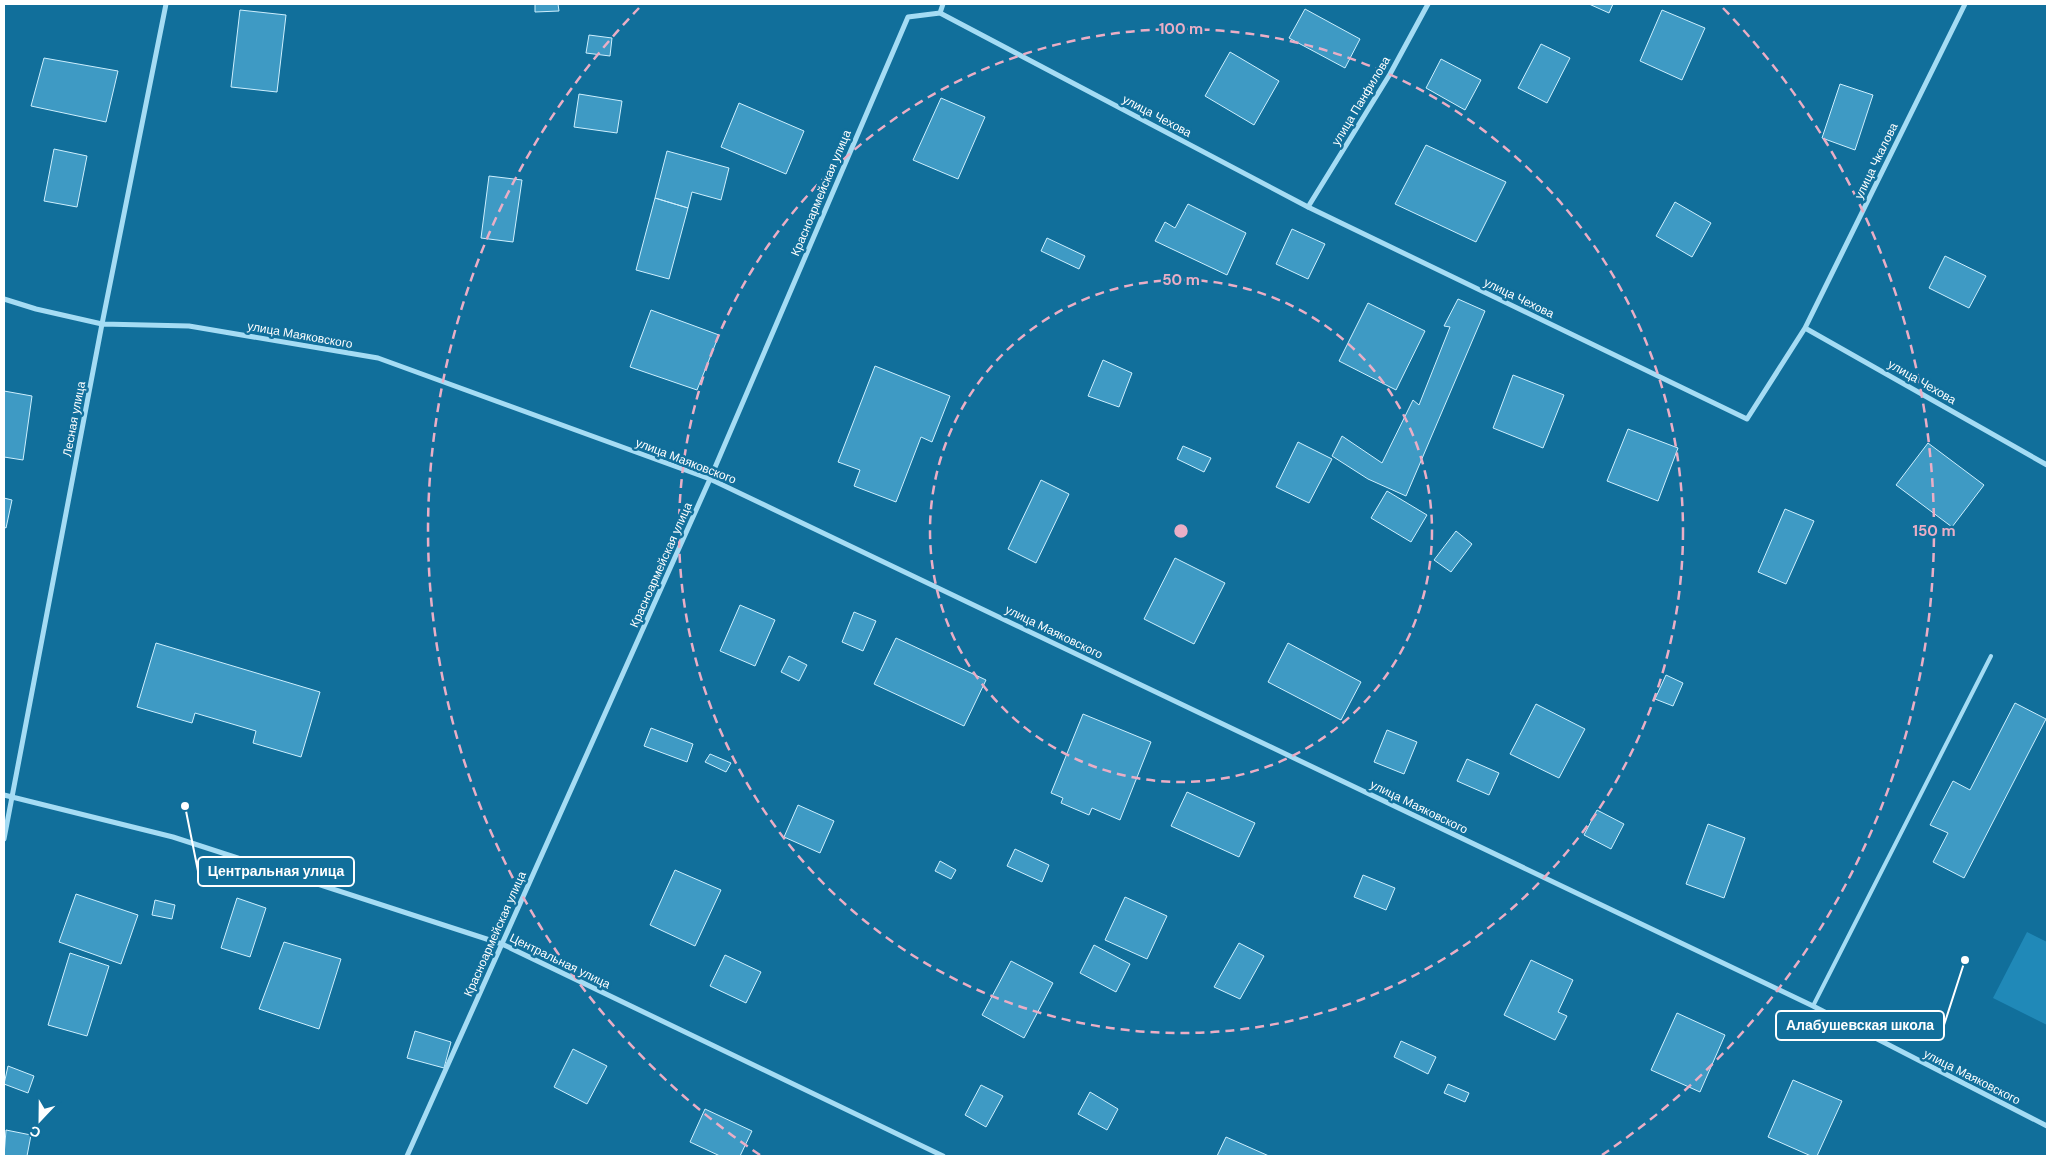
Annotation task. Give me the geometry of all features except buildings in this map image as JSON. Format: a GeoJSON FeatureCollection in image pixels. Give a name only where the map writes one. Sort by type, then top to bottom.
{"type":"FeatureCollection","features":[{"type":"Feature","properties":{"kind":"street","name":"Лесная улица"},"geometry":{"type":"LineString","coordinates":[[4,840],[102,324],[166,4]]}},
{"type":"Feature","properties":{"kind":"street"},"geometry":{"type":"LineString","coordinates":[[940,13],[943,4]]}},
{"type":"Feature","properties":{"kind":"street","name":"улица Панфилова"},"geometry":{"type":"LineString","coordinates":[[1308,207],[1390,74],[1428,4]]}},
{"type":"Feature","properties":{"kind":"street","name":"улица Чкалова"},"geometry":{"type":"LineString","coordinates":[[1806,328],[1965,4]]}},
{"type":"Feature","properties":{"kind":"street","name":"улица Чехова"},"geometry":{"type":"LineString","coordinates":[[940,13],[1308,207],[1747,419],[1806,328],[2047,464]]}},
{"type":"Feature","properties":{"kind":"street","name":"Красноармейская улица"},"geometry":{"type":"LineString","coordinates":[[407,1156],[710,479],[908,17],[940,13]]}},
{"type":"Feature","properties":{"kind":"street","name":"улица Маяковского"},"geometry":{"type":"LineString","coordinates":[[4,299],[36,309],[102,324],[189,326],[378,358],[710,479],[1814,1006],[2047,1126]]}},
{"type":"Feature","properties":{"kind":"street","name":"Центральная улица"},"geometry":{"type":"LineString","coordinates":[[4,794],[174,837],[502,944],[943,1156]]}},
{"type":"Feature","properties":{"kind":"lane"},"geometry":{"type":"LineString","coordinates":[[1814,1006],[1991,656]]}},
{"type":"Feature","properties":{"kind":"shaded area"},"geometry":{"type":"Polygon","coordinates":[[[2027,932],[2047,942],[2047,1025],[1993,998],[2027,932]]]}},
{"type":"Feature","properties":{"kind":"place","name":"Центральная улица"},"geometry":{"type":"Point","coordinates":[185,806]}},
{"type":"Feature","properties":{"kind":"place","name":"Алабушевская школа"},"geometry":{"type":"Point","coordinates":[1965,960]}}]}
